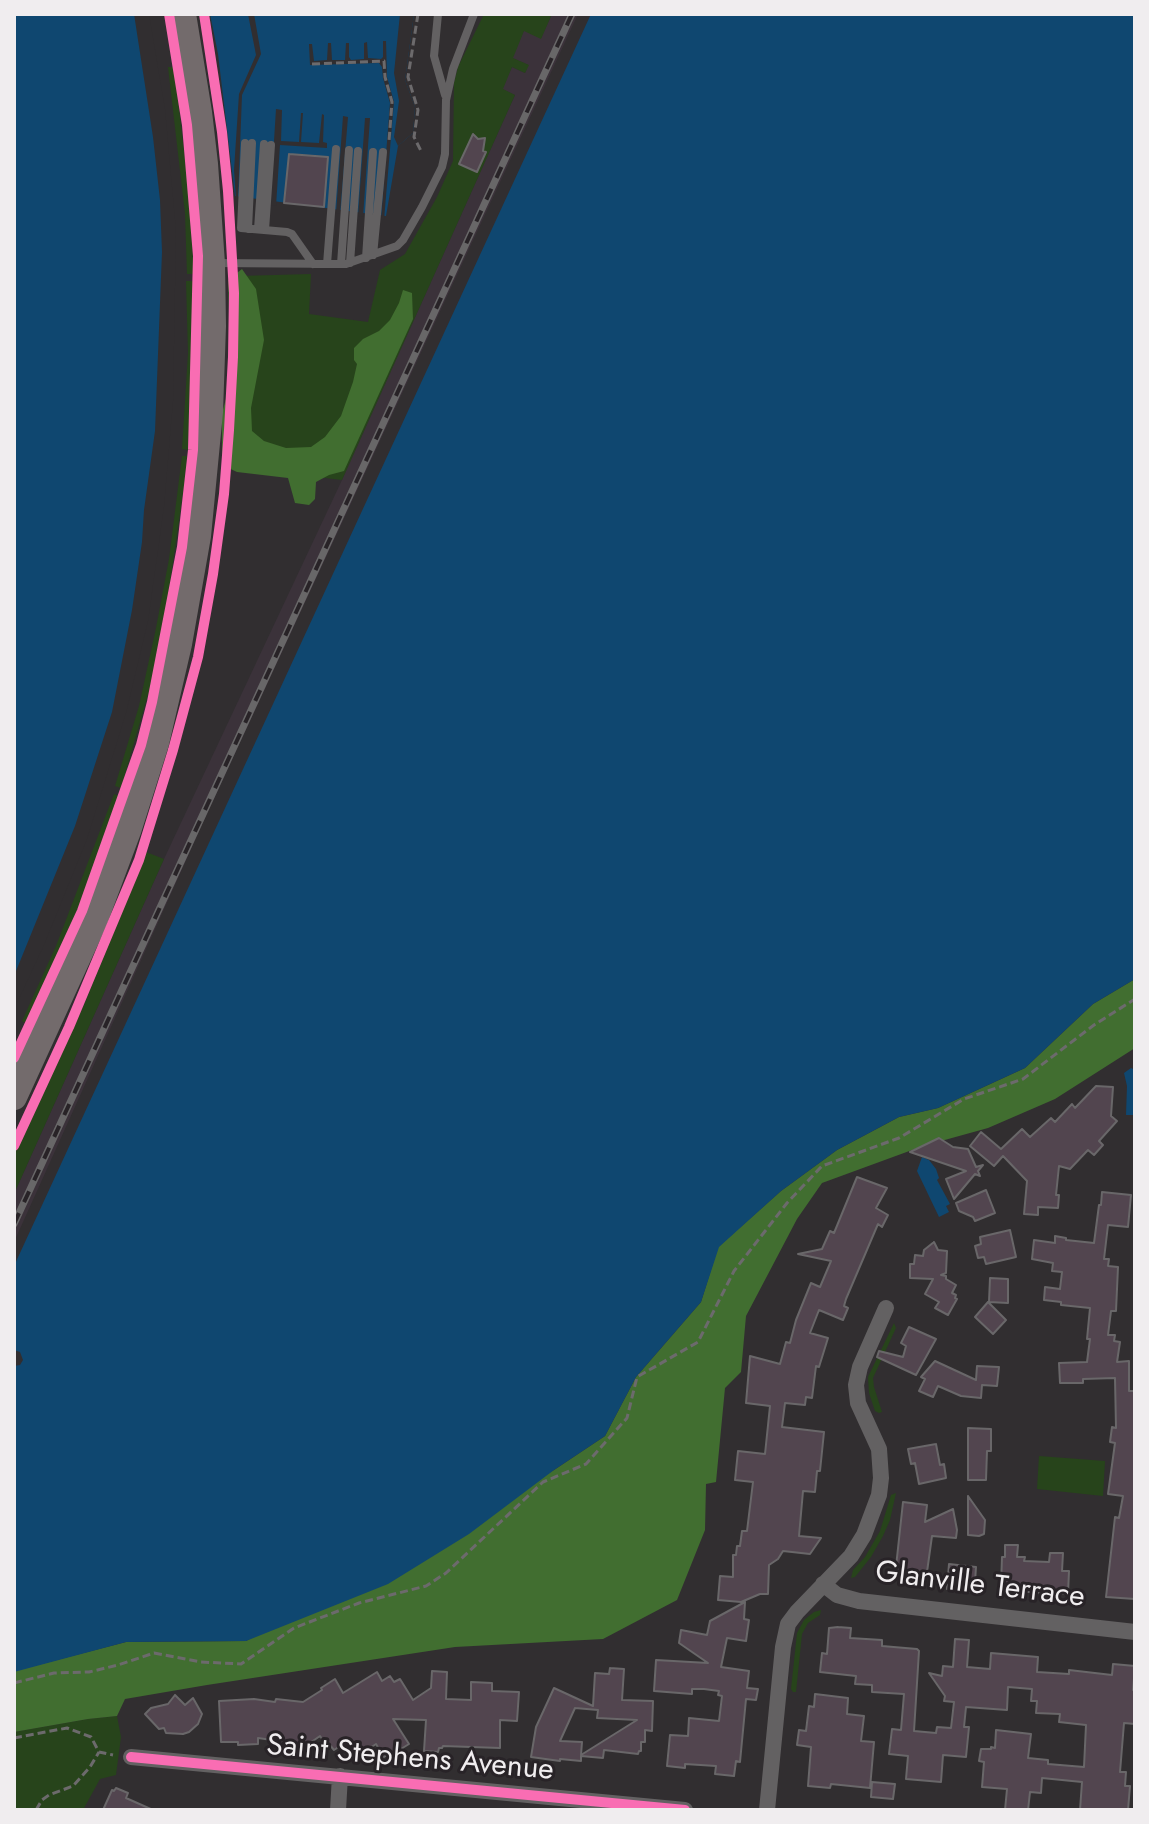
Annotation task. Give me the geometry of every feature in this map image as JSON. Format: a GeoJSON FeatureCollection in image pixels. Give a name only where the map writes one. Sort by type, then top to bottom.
{"type":"FeatureCollection","features":[{"type":"Feature","properties":{"kind":"main road"},"geometry":{"type":"LineString","coordinates":[[14,1097],[94,922],[128,831],[156,743],[179,644],[198,536],[211,383],[212,264],[199,112],[183,14]]}},
{"type":"Feature","properties":{"kind":"street"},"geometry":{"type":"LineString","coordinates":[[767,1810],[786,1631],[792,1618],[857,1546],[873,1515],[879,1495],[879,1449],[858,1403],[856,1385],[860,1367],[886,1308]]}},
{"type":"Feature","properties":{"kind":"street","name":"Glanville Terrace"},"geometry":{"type":"LineString","coordinates":[[823,1584],[837,1595],[859,1601],[1135,1632]]}},
{"type":"Feature","properties":{"kind":"street","name":"Saint Stephens Avenue"},"geometry":{"type":"LineString","coordinates":[[131,1757],[685,1810]]}},
{"type":"Feature","properties":{"kind":"street"},"geometry":{"type":"LineString","coordinates":[[338,1810],[340,1776]]}},
{"type":"Feature","properties":{"kind":"lane"},"geometry":{"type":"LineString","coordinates":[[438,14],[434,56],[446,100]]}},
{"type":"Feature","properties":{"kind":"lane"},"geometry":{"type":"LineString","coordinates":[[212,264],[346,264],[397,246],[422,207],[442,167],[446,100],[453,69],[474,14]]}},
{"type":"Feature","properties":{"kind":"lane"},"geometry":{"type":"LineString","coordinates":[[249,143],[253,229]]}},
{"type":"Feature","properties":{"kind":"lane"},"geometry":{"type":"LineString","coordinates":[[253,229],[267,144]]}},
{"type":"Feature","properties":{"kind":"lane"},"geometry":{"type":"LineString","coordinates":[[327,264],[336,149]]}},
{"type":"Feature","properties":{"kind":"lane"},"geometry":{"type":"LineString","coordinates":[[346,264],[354,150]]}},
{"type":"Feature","properties":{"kind":"lane"},"geometry":{"type":"LineString","coordinates":[[370,256],[381,151]]}},
{"type":"Feature","properties":{"kind":"lane"},"geometry":{"type":"LineString","coordinates":[[253,229],[292,234],[313,264]]}},
{"type":"Feature","properties":{"kind":"path"},"geometry":{"type":"LineString","coordinates":[[418,14],[408,77],[418,110],[414,137],[421,151]]}},
{"type":"Feature","properties":{"kind":"path"},"geometry":{"type":"LineString","coordinates":[[312,64],[384,61],[392,102],[381,151]]}},
{"type":"Feature","properties":{"kind":"path"},"geometry":{"type":"LineString","coordinates":[[14,1683],[54,1673],[89,1672],[154,1653],[201,1662],[241,1664],[294,1628],[359,1603],[426,1586],[446,1573],[543,1482],[586,1464],[627,1418],[637,1377],[698,1342],[734,1271],[787,1203],[822,1166],[899,1138],[964,1099],[1023,1079],[1094,1025],[1135,999]]}},
{"type":"Feature","properties":{"kind":"path"},"geometry":{"type":"LineString","coordinates":[[14,1738],[67,1728],[91,1737],[99,1752],[113,1755]]}},
{"type":"Feature","properties":{"kind":"path"},"geometry":{"type":"LineString","coordinates":[[36,1810],[49,1795],[73,1786],[99,1752]]}},
{"type":"Feature","properties":{"kind":"shaded area"},"geometry":{"type":"Polygon","coordinates":[[[552,14],[578,14],[206,816],[14,1242],[14,1194],[164,859],[342,480],[515,95],[502,89],[512,67],[525,73],[528,65],[512,58],[524,30],[541,38],[552,14]]]}},
{"type":"Feature","properties":{"kind":"green space"},"geometry":{"type":"Polygon","coordinates":[[[484,14],[552,14],[541,39],[524,31],[513,58],[529,65],[525,73],[512,67],[503,89],[515,95],[342,480],[230,467],[238,276],[311,274],[309,314],[368,322],[380,270],[405,254],[453,161],[454,83],[458,67],[484,14]]]}},
{"type":"Feature","properties":{"kind":"green space"},"geometry":{"type":"Polygon","coordinates":[[[168,67],[174,67],[188,185],[194,274],[187,274],[185,214],[168,67]]]}},
{"type":"Feature","properties":{"kind":"green space"},"geometry":{"type":"Polygon","coordinates":[[[242,269],[256,289],[264,340],[251,408],[252,431],[264,441],[286,448],[311,447],[325,437],[341,416],[353,382],[357,364],[354,348],[390,320],[403,290],[412,293],[413,319],[344,471],[316,482],[315,499],[309,505],[295,503],[288,478],[237,472],[222,465],[222,413],[229,388],[228,280],[242,269]]]}},
{"type":"Feature","properties":{"kind":"green space"},"geometry":{"type":"Polygon","coordinates":[[[186,281],[193,281],[188,450],[182,449],[188,353],[186,281]]]}},
{"type":"Feature","properties":{"kind":"green space"},"geometry":{"type":"Polygon","coordinates":[[[182,456],[187,456],[185,479],[164,624],[151,684],[121,788],[115,786],[139,706],[156,628],[169,559],[182,456]]]}},
{"type":"Feature","properties":{"kind":"green space"},"geometry":{"type":"Polygon","coordinates":[[[114,794],[119,796],[93,874],[27,1024],[22,1021],[56,946],[114,794]]]}},
{"type":"Feature","properties":{"kind":"green space"},"geometry":{"type":"Polygon","coordinates":[[[146,852],[164,859],[14,1194],[14,1155],[84,1005],[146,852]]]}},
{"type":"Feature","properties":{"kind":"green space"},"geometry":{"type":"Polygon","coordinates":[[[1135,979],[1135,1048],[1055,1099],[988,1128],[923,1146],[822,1183],[797,1219],[746,1316],[741,1372],[725,1388],[716,1482],[706,1484],[705,1530],[677,1600],[603,1639],[455,1647],[207,1685],[125,1699],[117,1716],[14,1732],[14,1671],[126,1642],[246,1641],[554,1470],[605,1436],[636,1377],[701,1302],[718,1247],[781,1191],[837,1150],[899,1117],[938,1108],[1025,1068],[1093,1004],[1135,979]]]}},
{"type":"Feature","properties":{"kind":"green space"},"geometry":{"type":"Polygon","coordinates":[[[894,1323],[896,1328],[873,1378],[882,1412],[879,1413],[875,1411],[869,1393],[868,1377],[894,1323]]]}},
{"type":"Feature","properties":{"kind":"green space"},"geometry":{"type":"Polygon","coordinates":[[[1039,1456],[1105,1461],[1103,1496],[1037,1489],[1039,1456]]]}},
{"type":"Feature","properties":{"kind":"green space"},"geometry":{"type":"Polygon","coordinates":[[[896,1493],[883,1536],[871,1557],[851,1578],[853,1570],[865,1557],[880,1531],[891,1495],[896,1493]]]}},
{"type":"Feature","properties":{"kind":"green space"},"geometry":{"type":"Polygon","coordinates":[[[821,1610],[802,1634],[796,1692],[793,1692],[797,1633],[804,1620],[821,1610]]]}},
{"type":"Feature","properties":{"kind":"green space"},"geometry":{"type":"Polygon","coordinates":[[[117,1716],[121,1737],[116,1775],[100,1779],[83,1810],[14,1810],[14,1732],[117,1716]]]}},
{"type":"Feature","properties":{"kind":"water"},"geometry":{"type":"Polygon","coordinates":[[[14,14],[148,14],[166,132],[169,401],[122,712],[14,999],[14,14]]]}},
{"type":"Feature","properties":{"kind":"water"},"geometry":{"type":"Polygon","coordinates":[[[210,14],[414,14],[405,80],[415,107],[413,133],[398,146],[386,216],[235,196],[218,54],[210,14]]]}},
{"type":"Feature","properties":{"kind":"water"},"geometry":{"type":"Polygon","coordinates":[[[591,14],[1135,14],[1135,979],[1093,1004],[1025,1068],[938,1108],[899,1117],[837,1150],[781,1191],[719,1247],[701,1302],[636,1377],[605,1436],[469,1534],[388,1584],[246,1641],[126,1642],[14,1672],[14,1366],[20,1365],[23,1360],[20,1352],[14,1350],[14,1266],[591,14]]]}},
{"type":"Feature","properties":{"kind":"water"},"geometry":{"type":"Polygon","coordinates":[[[1131,1068],[1135,1070],[1134,1115],[1126,1115],[1124,1073],[1131,1068]]]}},
{"type":"Feature","properties":{"kind":"water"},"geometry":{"type":"Polygon","coordinates":[[[922,1157],[936,1169],[937,1180],[950,1204],[946,1206],[949,1212],[939,1217],[917,1171],[922,1157]]]}},
{"type":"Feature","properties":{"kind":"pier"},"geometry":{"type":"Polygon","coordinates":[[[134,14],[149,14],[165,109],[176,231],[173,401],[164,507],[148,621],[126,713],[87,839],[44,945],[18,1001],[14,1003],[14,976],[75,826],[112,712],[142,542],[155,431],[162,252],[153,137],[134,14]]]}},
{"type":"Feature","properties":{"kind":"pier"},"geometry":{"type":"Polygon","coordinates":[[[248,14],[254,14],[261,54],[242,95],[236,200],[234,170],[239,94],[256,55],[248,14]]]}},
{"type":"Feature","properties":{"kind":"pier"},"geometry":{"type":"Polygon","coordinates":[[[400,14],[414,14],[405,80],[415,107],[413,133],[398,146],[394,137],[399,101],[394,73],[400,14]]]}},
{"type":"Feature","properties":{"kind":"pier"},"geometry":{"type":"Polygon","coordinates":[[[383,41],[386,41],[387,77],[394,102],[384,220],[381,219],[390,103],[382,67],[379,63],[310,65],[309,44],[312,44],[314,61],[327,60],[328,43],[331,43],[332,60],[345,60],[346,43],[349,43],[351,60],[364,59],[364,43],[367,42],[368,58],[381,59],[383,41]]]}},
{"type":"Feature","properties":{"kind":"pier"},"geometry":{"type":"Polygon","coordinates":[[[276,109],[282,110],[281,141],[299,142],[303,113],[301,142],[319,143],[324,115],[323,142],[327,143],[327,148],[280,145],[276,206],[270,205],[276,109]]]}},
{"type":"Feature","properties":{"kind":"pier"},"geometry":{"type":"Polygon","coordinates":[[[343,116],[348,117],[340,214],[336,213],[343,116]]]}},
{"type":"Feature","properties":{"kind":"pier"},"geometry":{"type":"Polygon","coordinates":[[[365,118],[370,118],[363,217],[358,216],[365,118]]]}},
{"type":"Feature","properties":{"kind":"building"},"geometry":{"type":"Polygon","coordinates":[[[473,134],[478,139],[485,138],[483,151],[486,152],[477,172],[459,164],[473,134]]]}},
{"type":"Feature","properties":{"kind":"building"},"geometry":{"type":"Polygon","coordinates":[[[289,154],[328,157],[324,207],[284,203],[289,154]]]}},
{"type":"Feature","properties":{"kind":"building"},"geometry":{"type":"Polygon","coordinates":[[[1096,1086],[1113,1087],[1111,1116],[1117,1121],[1099,1141],[1103,1145],[1094,1155],[1088,1150],[1070,1169],[1059,1166],[1058,1208],[1038,1207],[1038,1215],[1024,1214],[1027,1181],[1003,1156],[994,1166],[970,1146],[981,1132],[1001,1149],[1022,1129],[1030,1137],[1051,1118],[1055,1122],[1072,1104],[1075,1108],[1096,1086]]]}},
{"type":"Feature","properties":{"kind":"building"},"geometry":{"type":"Polygon","coordinates":[[[939,1138],[953,1147],[968,1149],[976,1167],[983,1165],[978,1171],[980,1176],[975,1174],[954,1199],[946,1179],[966,1171],[910,1152],[939,1138]]]}},
{"type":"Feature","properties":{"kind":"building"},"geometry":{"type":"Polygon","coordinates":[[[857,1177],[887,1188],[876,1208],[888,1215],[882,1227],[878,1224],[846,1299],[844,1306],[848,1308],[843,1320],[819,1310],[810,1333],[828,1338],[819,1367],[816,1366],[812,1398],[806,1397],[805,1405],[785,1403],[782,1427],[824,1432],[815,1492],[803,1491],[799,1536],[821,1538],[810,1554],[783,1551],[769,1565],[768,1594],[741,1602],[718,1600],[720,1576],[733,1577],[733,1555],[740,1546],[742,1531],[747,1531],[753,1482],[735,1480],[738,1451],[765,1454],[770,1406],[746,1403],[750,1356],[780,1364],[811,1283],[820,1287],[831,1261],[798,1254],[822,1249],[830,1231],[834,1233],[857,1177]]]}},
{"type":"Feature","properties":{"kind":"building"},"geometry":{"type":"Polygon","coordinates":[[[986,1190],[995,1213],[975,1221],[959,1211],[956,1203],[986,1190]]]}},
{"type":"Feature","properties":{"kind":"building"},"geometry":{"type":"Polygon","coordinates":[[[1102,1192],[1131,1195],[1128,1227],[1108,1225],[1104,1259],[1109,1259],[1108,1266],[1118,1267],[1116,1311],[1111,1311],[1108,1335],[1115,1335],[1114,1341],[1120,1342],[1117,1362],[1129,1361],[1129,1391],[1135,1391],[1135,1599],[1106,1597],[1115,1517],[1119,1518],[1123,1496],[1108,1494],[1115,1443],[1110,1442],[1112,1427],[1116,1428],[1115,1378],[1060,1383],[1059,1363],[1087,1362],[1090,1308],[1044,1300],[1045,1287],[1060,1289],[1062,1272],[1052,1271],[1053,1263],[1032,1259],[1034,1240],[1055,1243],[1055,1236],[1094,1243],[1102,1192]]]}},
{"type":"Feature","properties":{"kind":"building"},"geometry":{"type":"Polygon","coordinates":[[[1010,1230],[1016,1257],[986,1264],[984,1257],[978,1258],[975,1246],[981,1244],[980,1237],[1010,1230]]]}},
{"type":"Feature","properties":{"kind":"building"},"geometry":{"type":"Polygon","coordinates":[[[934,1242],[938,1250],[947,1251],[946,1273],[941,1275],[956,1285],[952,1293],[957,1299],[948,1315],[935,1308],[939,1302],[925,1294],[933,1279],[910,1278],[910,1264],[914,1264],[915,1255],[923,1256],[924,1250],[934,1242]]]}},
{"type":"Feature","properties":{"kind":"building"},"geometry":{"type":"Polygon","coordinates":[[[990,1278],[1008,1279],[1008,1303],[989,1302],[990,1278]]]}},
{"type":"Feature","properties":{"kind":"building"},"geometry":{"type":"Polygon","coordinates":[[[988,1302],[1006,1320],[993,1334],[975,1317],[988,1302]]]}},
{"type":"Feature","properties":{"kind":"building"},"geometry":{"type":"Polygon","coordinates":[[[909,1327],[936,1339],[916,1375],[877,1357],[879,1351],[903,1357],[906,1346],[901,1343],[909,1327]]]}},
{"type":"Feature","properties":{"kind":"building"},"geometry":{"type":"Polygon","coordinates":[[[935,1361],[976,1380],[977,1366],[999,1367],[997,1386],[982,1385],[981,1398],[961,1396],[938,1386],[933,1397],[919,1391],[925,1379],[921,1377],[935,1361]]]}},
{"type":"Feature","properties":{"kind":"building"},"geometry":{"type":"Polygon","coordinates":[[[968,1428],[991,1429],[986,1480],[968,1480],[968,1428]]]}},
{"type":"Feature","properties":{"kind":"building"},"geometry":{"type":"Polygon","coordinates":[[[936,1444],[946,1478],[919,1484],[915,1463],[911,1464],[908,1449],[936,1444]]]}},
{"type":"Feature","properties":{"kind":"building"},"geometry":{"type":"Polygon","coordinates":[[[968,1496],[985,1520],[984,1534],[979,1536],[968,1535],[968,1496]]]}},
{"type":"Feature","properties":{"kind":"building"},"geometry":{"type":"Polygon","coordinates":[[[903,1502],[927,1505],[925,1522],[953,1509],[956,1538],[932,1536],[927,1572],[923,1571],[922,1580],[895,1576],[903,1502]]]}},
{"type":"Feature","properties":{"kind":"building"},"geometry":{"type":"Polygon","coordinates":[[[1005,1545],[1018,1545],[1017,1557],[1025,1557],[1024,1561],[1049,1562],[1050,1553],[1063,1553],[1062,1571],[1069,1571],[1068,1594],[1010,1591],[1010,1587],[1001,1586],[1005,1545]]]}},
{"type":"Feature","properties":{"kind":"building"},"geometry":{"type":"Polygon","coordinates":[[[949,1564],[976,1567],[975,1582],[971,1581],[970,1592],[947,1589],[949,1564]]]}},
{"type":"Feature","properties":{"kind":"building"},"geometry":{"type":"Polygon","coordinates":[[[745,1602],[744,1619],[749,1620],[746,1641],[727,1638],[721,1667],[749,1671],[747,1688],[758,1689],[756,1700],[746,1699],[740,1762],[736,1761],[734,1776],[715,1774],[716,1766],[667,1766],[670,1735],[688,1736],[689,1718],[719,1721],[722,1696],[718,1695],[719,1691],[704,1689],[692,1689],[692,1694],[654,1691],[656,1660],[708,1663],[679,1643],[681,1630],[707,1635],[710,1621],[745,1602]]]}},
{"type":"Feature","properties":{"kind":"building"},"geometry":{"type":"Polygon","coordinates":[[[829,1628],[851,1628],[850,1638],[882,1640],[882,1646],[919,1651],[914,1731],[936,1733],[937,1727],[951,1728],[954,1702],[944,1701],[945,1696],[929,1673],[942,1676],[943,1666],[953,1667],[955,1639],[969,1640],[967,1667],[990,1669],[991,1653],[1038,1657],[1037,1672],[1069,1674],[1069,1670],[1112,1675],[1113,1664],[1135,1666],[1135,1724],[1124,1723],[1120,1772],[1126,1772],[1125,1786],[1130,1786],[1128,1810],[1080,1810],[1082,1782],[1042,1778],[1041,1793],[1030,1792],[1028,1810],[1005,1810],[1007,1789],[982,1787],[984,1762],[979,1761],[981,1749],[995,1748],[996,1730],[1031,1734],[1028,1758],[1048,1760],[1048,1764],[1084,1767],[1086,1725],[1059,1722],[1060,1714],[1036,1713],[1037,1701],[1031,1701],[1032,1689],[1008,1687],[1007,1710],[966,1707],[964,1727],[969,1727],[966,1757],[943,1755],[941,1782],[906,1779],[908,1756],[889,1754],[892,1729],[901,1730],[904,1694],[872,1692],[872,1685],[855,1684],[856,1676],[820,1672],[822,1653],[827,1654],[829,1628]]]}},
{"type":"Feature","properties":{"kind":"building"},"geometry":{"type":"Polygon","coordinates":[[[610,1668],[624,1669],[622,1700],[653,1701],[652,1731],[645,1730],[641,1751],[638,1754],[604,1750],[603,1758],[581,1756],[581,1761],[531,1757],[536,1727],[554,1688],[593,1706],[595,1673],[609,1674],[610,1668]],[[575,1708],[560,1741],[582,1742],[581,1755],[637,1720],[597,1718],[598,1710],[575,1708]]]}},
{"type":"Feature","properties":{"kind":"building"},"geometry":{"type":"Polygon","coordinates":[[[432,1671],[447,1672],[446,1699],[471,1700],[471,1682],[492,1683],[492,1691],[519,1692],[517,1721],[500,1720],[500,1748],[443,1746],[438,1752],[424,1751],[426,1720],[393,1719],[409,1744],[388,1757],[384,1757],[376,1744],[361,1754],[359,1750],[355,1752],[348,1741],[334,1750],[320,1736],[307,1745],[258,1738],[258,1744],[221,1742],[219,1701],[254,1699],[275,1702],[276,1699],[303,1702],[335,1679],[343,1693],[377,1672],[382,1681],[390,1676],[394,1682],[400,1679],[413,1700],[431,1688],[432,1671]]]}},
{"type":"Feature","properties":{"kind":"building"},"geometry":{"type":"Polygon","coordinates":[[[815,1694],[848,1698],[847,1714],[864,1716],[861,1741],[874,1742],[870,1788],[831,1784],[830,1788],[808,1786],[811,1747],[797,1745],[799,1730],[806,1731],[809,1706],[814,1707],[815,1694]]]}},
{"type":"Feature","properties":{"kind":"building"},"geometry":{"type":"Polygon","coordinates":[[[175,1695],[185,1705],[193,1698],[202,1714],[198,1724],[183,1734],[166,1733],[145,1714],[151,1708],[168,1704],[175,1695]]]}},
{"type":"Feature","properties":{"kind":"building"},"geometry":{"type":"Polygon","coordinates":[[[872,1782],[895,1784],[893,1799],[871,1797],[872,1782]]]}},
{"type":"Feature","properties":{"kind":"building"},"geometry":{"type":"Polygon","coordinates":[[[116,1788],[128,1793],[126,1798],[153,1810],[103,1810],[112,1790],[116,1788]]]}},
{"type":"Feature","properties":{"kind":"railway"},"geometry":{"type":"LineString","coordinates":[[14,1224],[572,14]]}},
{"type":"Feature","properties":{"kind":"cycle path"},"geometry":{"type":"LineString","coordinates":[[14,1058],[82,911],[141,745],[182,547],[193,450],[198,256],[187,125],[169,14]]}},
{"type":"Feature","properties":{"kind":"cycle path"},"geometry":{"type":"LineString","coordinates":[[14,1146],[69,1027],[139,860],[198,657],[213,574],[229,430],[234,293],[222,132],[204,14]]}},
{"type":"Feature","properties":{"kind":"cycle path"},"geometry":{"type":"LineString","coordinates":[[131,1757],[685,1810]]}}]}
